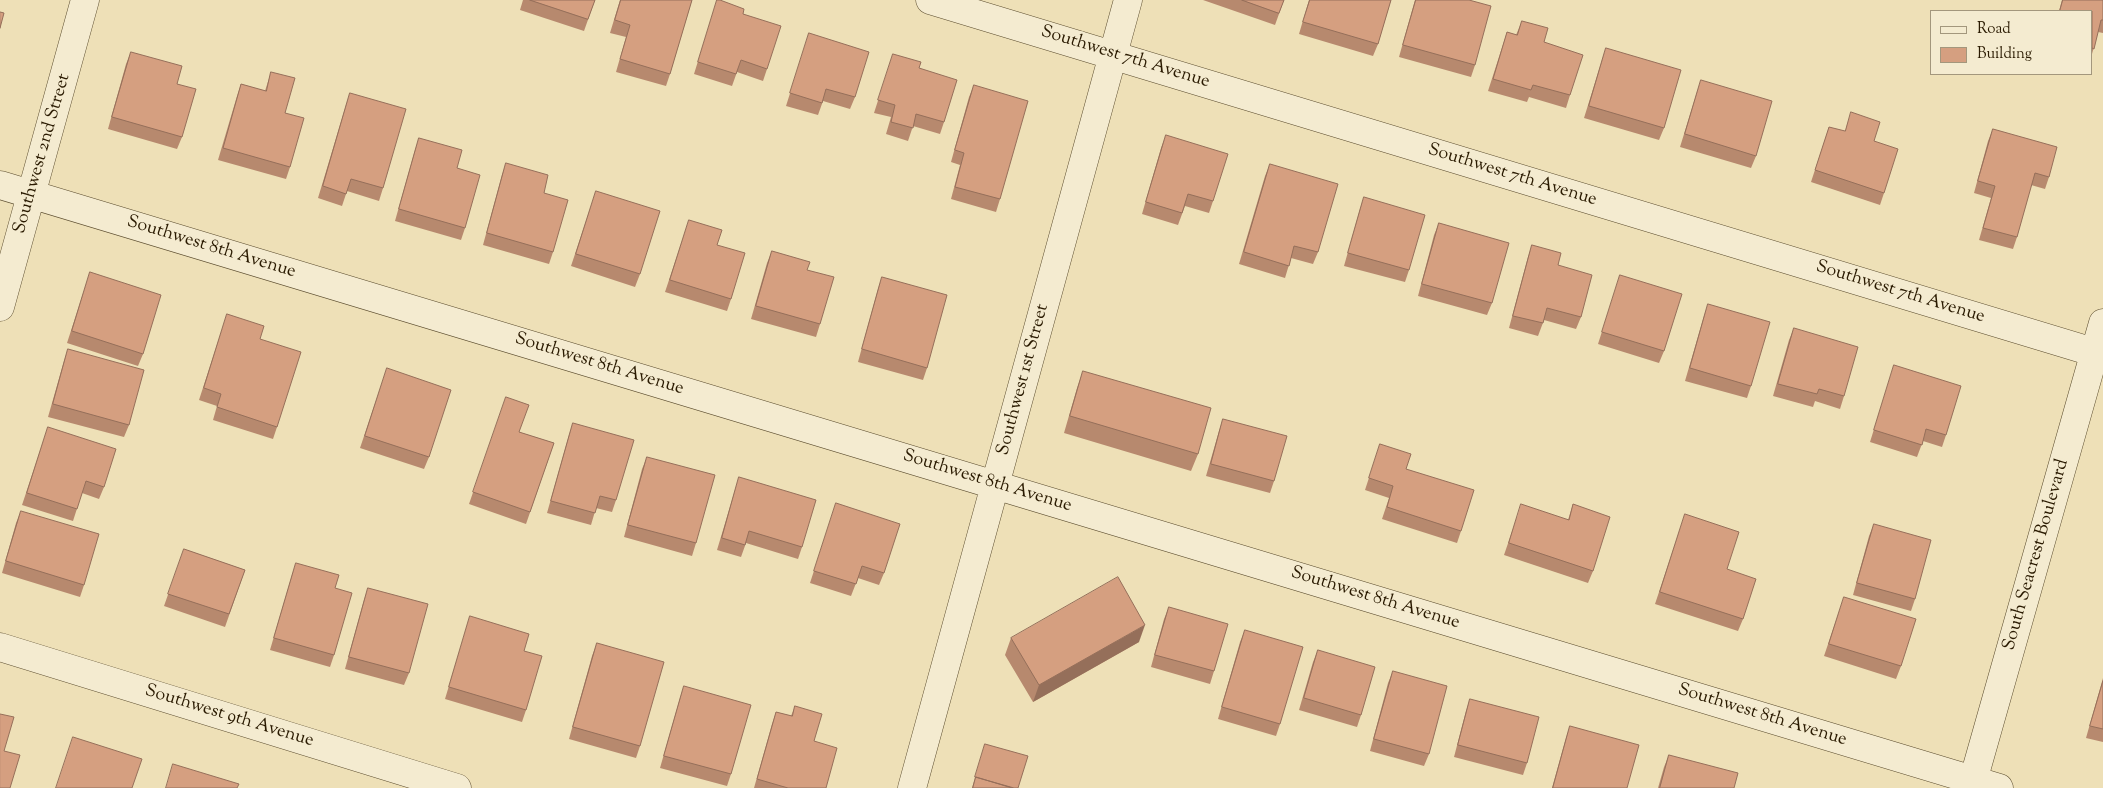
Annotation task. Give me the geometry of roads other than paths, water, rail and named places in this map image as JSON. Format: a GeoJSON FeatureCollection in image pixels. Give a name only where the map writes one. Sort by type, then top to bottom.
{"type":"FeatureCollection","features":[{"type":"Feature","properties":{"kind":"street","name":"Southwest 2nd Street"},"geometry":{"type":"LineString","coordinates":[[0,307],[85,0]]}},
{"type":"Feature","properties":{"kind":"street","name":"Southwest 7th Avenue"},"geometry":{"type":"LineString","coordinates":[[930,0],[2099,354]]}},
{"type":"Feature","properties":{"kind":"street","name":"Southwest 1st Street"},"geometry":{"type":"LineString","coordinates":[[912,788],[1128,0]]}},
{"type":"Feature","properties":{"kind":"street","name":"Southwest 8th Avenue"},"geometry":{"type":"LineString","coordinates":[[0,185],[996,484],[1981,785]]}},
{"type":"Feature","properties":{"kind":"street","name":"South Seacrest Boulevard"},"geometry":{"type":"LineString","coordinates":[[1981,785],[2099,354],[2103,323]]}},
{"type":"Feature","properties":{"kind":"street","name":"Southwest 9th Avenue"},"geometry":{"type":"LineString","coordinates":[[0,647],[457,788]]}}]}
